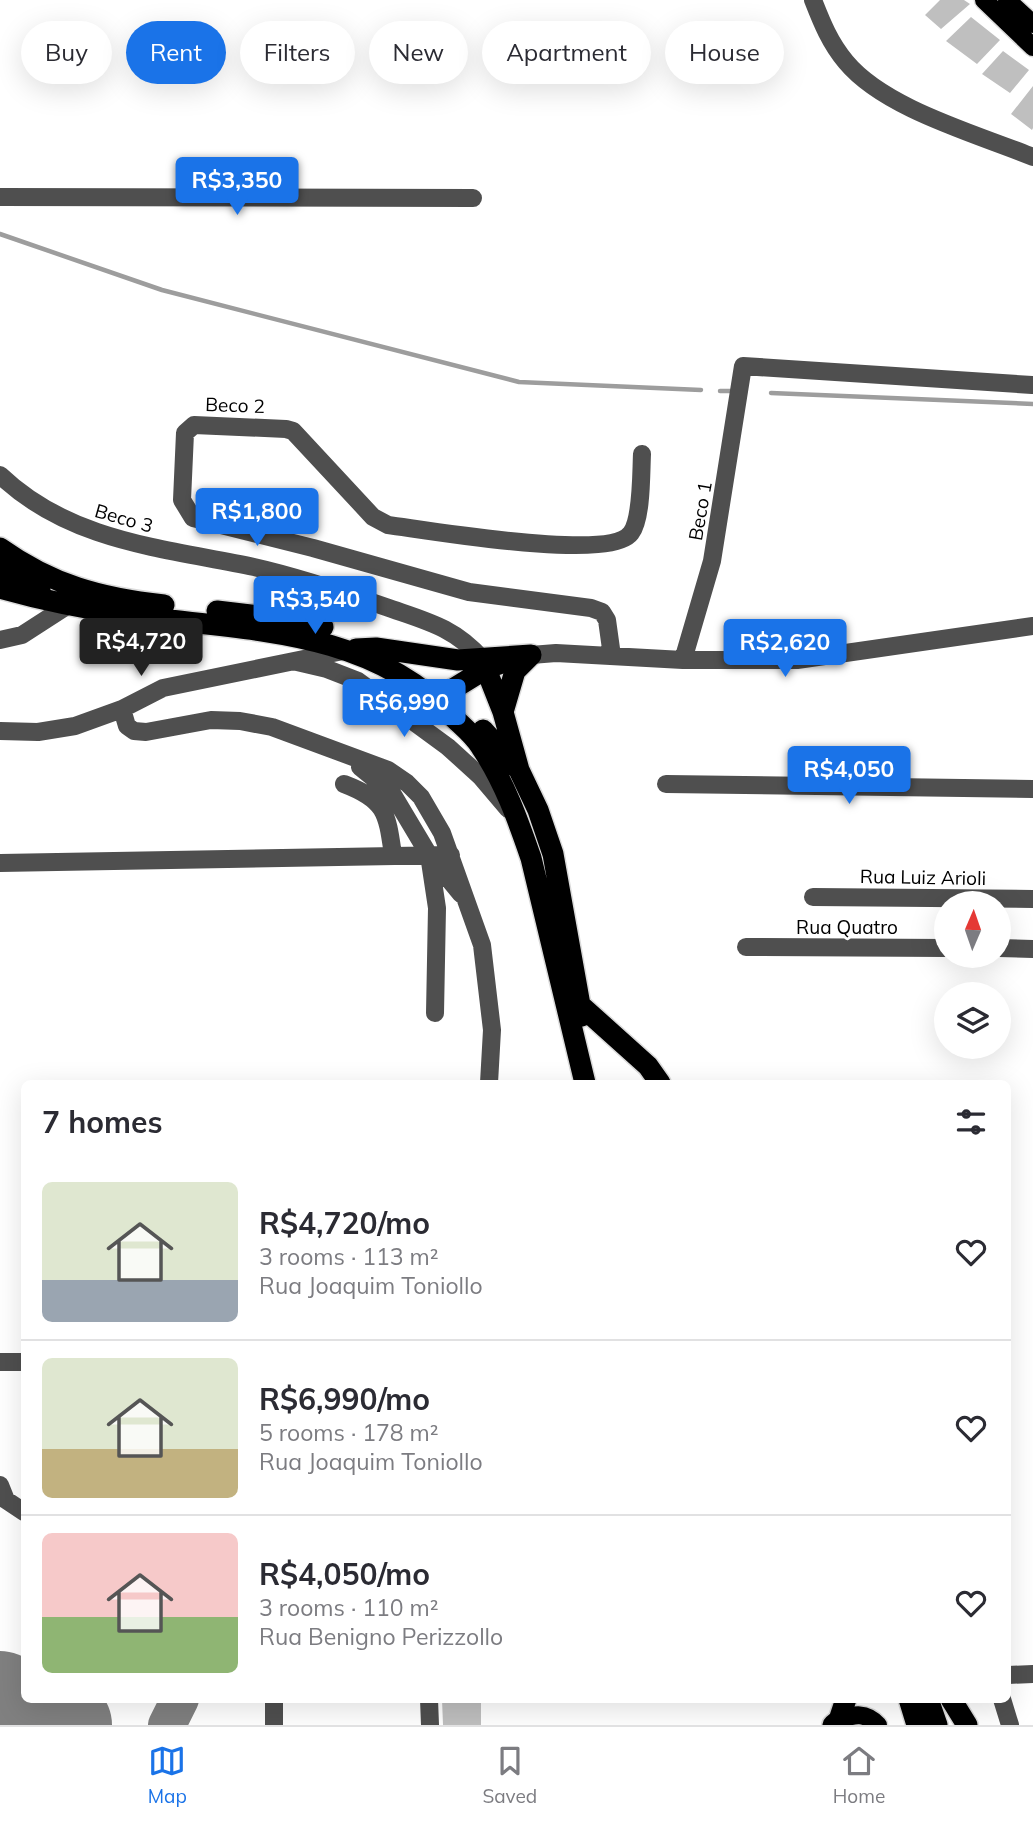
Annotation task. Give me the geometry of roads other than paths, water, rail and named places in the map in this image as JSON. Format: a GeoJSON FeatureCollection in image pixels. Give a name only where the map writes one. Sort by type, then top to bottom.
{"type":"FeatureCollection","features":[{"type":"Feature","properties":{"kind":"highway"},"geometry":{"type":"LineString","coordinates":[[0,548],[30,569],[68,587],[142,603],[286,619],[335,630],[416,669],[448,692],[519,770]]}},
{"type":"Feature","properties":{"kind":"highway"},"geometry":{"type":"LineString","coordinates":[[0,568],[70,604]]}},
{"type":"Feature","properties":{"kind":"highway"},"geometry":{"type":"LineString","coordinates":[[0,588],[129,615],[284,633],[350,649],[404,675],[439,701],[480,744],[519,822],[531,858],[584,1080]]}},
{"type":"Feature","properties":{"kind":"highway"},"geometry":{"type":"LineString","coordinates":[[350,649],[376,648],[484,664],[531,655]]}},
{"type":"Feature","properties":{"kind":"highway"},"geometry":{"type":"LineString","coordinates":[[503,712],[515,671],[531,655]]}},
{"type":"Feature","properties":{"kind":"highway"},"geometry":{"type":"LineString","coordinates":[[448,692],[484,664]]}},
{"type":"Feature","properties":{"kind":"highway"},"geometry":{"type":"LineString","coordinates":[[484,664],[503,712],[519,770],[538,810],[552,854],[579,1004],[598,1080]]}},
{"type":"Feature","properties":{"kind":"highway"},"geometry":{"type":"LineString","coordinates":[[579,1004],[648,1066],[658,1080]]}},
{"type":"Feature","properties":{"kind":"highway"},"geometry":{"type":"LineString","coordinates":[[837,1723],[844,1703]]}},
{"type":"Feature","properties":{"kind":"highway"},"geometry":{"type":"LineString","coordinates":[[910,1703],[917,1725]]}},
{"type":"Feature","properties":{"kind":"highway"},"geometry":{"type":"LineString","coordinates":[[929,1703],[937,1725]]}},
{"type":"Feature","properties":{"kind":"highway"},"geometry":{"type":"LineString","coordinates":[[953,1703],[967,1725]]}},
{"type":"Feature","properties":{"kind":"main road"},"geometry":{"type":"LineString","coordinates":[[984,0],[1033,47]]}},
{"type":"Feature","properties":{"kind":"main road"},"geometry":{"type":"LineString","coordinates":[[1007,0],[1033,24]]}},
{"type":"Feature","properties":{"kind":"main road"},"geometry":{"type":"LineString","coordinates":[[837,1723],[853,1714],[871,1718],[877,1725]]}},
{"type":"Feature","properties":{"kind":"street"},"geometry":{"type":"LineString","coordinates":[[813,0],[825,32],[846,63],[866,81],[923,112],[1033,157]]}},
{"type":"Feature","properties":{"kind":"street"},"geometry":{"type":"LineString","coordinates":[[0,197],[473,198]]}},
{"type":"Feature","properties":{"kind":"street","name":"Beco 1"},"geometry":{"type":"LineString","coordinates":[[683,660],[712,561],[743,366],[1032,385]]}},
{"type":"Feature","properties":{"kind":"street","name":"Beco 2"},"geometry":{"type":"LineString","coordinates":[[612,656],[607,620],[602,612],[590,608],[469,592],[193,518],[182,500],[185,433],[194,425],[286,429],[293,432],[373,517],[388,525],[555,546],[620,543],[630,536],[636,525],[642,454]]}},
{"type":"Feature","properties":{"kind":"street","name":"Beco 3"},"geometry":{"type":"LineString","coordinates":[[0,475],[19,493],[52,515],[85,530],[156,549],[257,568],[351,595],[452,631],[484,664]]}},
{"type":"Feature","properties":{"kind":"street"},"geometry":{"type":"LineString","coordinates":[[0,640],[22,635],[70,604]]}},
{"type":"Feature","properties":{"kind":"street"},"geometry":{"type":"LineString","coordinates":[[531,655],[556,653],[683,660],[797,660],[1033,626]]}},
{"type":"Feature","properties":{"kind":"street"},"geometry":{"type":"LineString","coordinates":[[0,731],[38,732],[75,726],[122,709],[163,688],[286,660],[350,649]]}},
{"type":"Feature","properties":{"kind":"street"},"geometry":{"type":"LineString","coordinates":[[286,660],[327,669],[358,681],[456,754],[480,776],[519,822]]}},
{"type":"Feature","properties":{"kind":"street"},"geometry":{"type":"LineString","coordinates":[[122,709],[127,726],[146,732],[211,720],[240,721],[272,727],[388,770],[407,783],[433,815],[452,855],[482,945],[492,1030],[489,1080]]}},
{"type":"Feature","properties":{"kind":"street"},"geometry":{"type":"LineString","coordinates":[[339,753],[375,777],[392,793],[429,855],[468,903]]}},
{"type":"Feature","properties":{"kind":"street"},"geometry":{"type":"LineString","coordinates":[[344,784],[366,792],[387,816],[393,855]]}},
{"type":"Feature","properties":{"kind":"street"},"geometry":{"type":"LineString","coordinates":[[666,784],[1033,789]]}},
{"type":"Feature","properties":{"kind":"street"},"geometry":{"type":"LineString","coordinates":[[429,855],[436,908],[435,1013]]}},
{"type":"Feature","properties":{"kind":"street"},"geometry":{"type":"LineString","coordinates":[[0,863],[452,855]]}},
{"type":"Feature","properties":{"kind":"street","name":"Rua Luiz Arioli"},"geometry":{"type":"LineString","coordinates":[[813,897],[1033,899]]}},
{"type":"Feature","properties":{"kind":"street","name":"Rua Quatro"},"geometry":{"type":"LineString","coordinates":[[746,947],[934,948]]}},
{"type":"Feature","properties":{"kind":"street"},"geometry":{"type":"LineString","coordinates":[[1012,948],[1033,948]]}},
{"type":"Feature","properties":{"kind":"street"},"geometry":{"type":"LineString","coordinates":[[0,1362],[21,1362]]}},
{"type":"Feature","properties":{"kind":"street"},"geometry":{"type":"LineString","coordinates":[[0,1485],[6,1500],[21,1510]]}},
{"type":"Feature","properties":{"kind":"street"},"geometry":{"type":"LineString","coordinates":[[1011,1675],[1033,1674]]}},
{"type":"Feature","properties":{"kind":"street"},"geometry":{"type":"LineString","coordinates":[[274,1703],[274,1725]]}},
{"type":"Feature","properties":{"kind":"street"},"geometry":{"type":"LineString","coordinates":[[429,1703],[430,1725]]}},
{"type":"Feature","properties":{"kind":"street"},"geometry":{"type":"LineString","coordinates":[[1003,1703],[1010,1725]]}},
{"type":"Feature","properties":{"kind":"waterway"},"geometry":{"type":"LineString","coordinates":[[0,234],[162,290],[519,382],[701,390]]}},
{"type":"Feature","properties":{"kind":"waterway"},"geometry":{"type":"LineString","coordinates":[[720,391],[734,391]]}},
{"type":"Feature","properties":{"kind":"waterway"},"geometry":{"type":"LineString","coordinates":[[771,393],[1033,404]]}}]}
